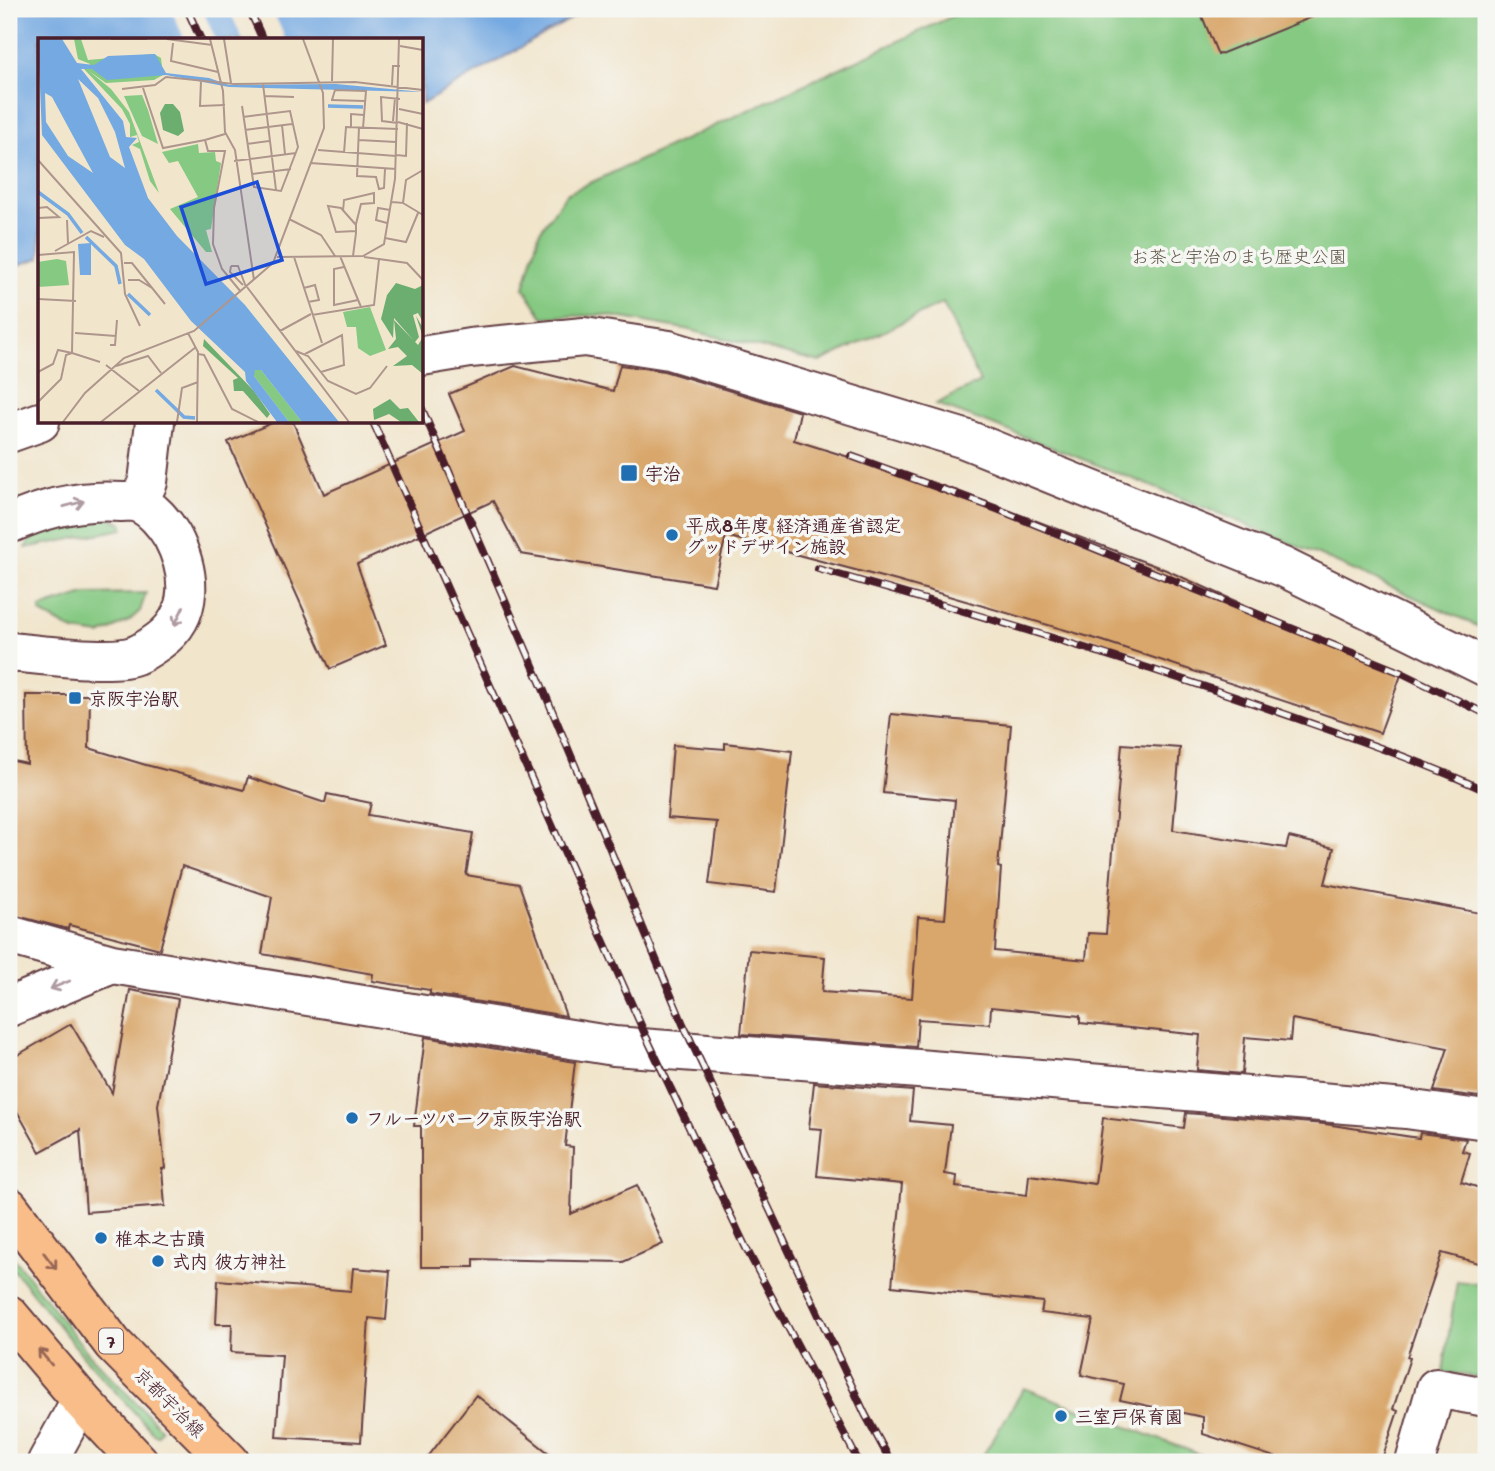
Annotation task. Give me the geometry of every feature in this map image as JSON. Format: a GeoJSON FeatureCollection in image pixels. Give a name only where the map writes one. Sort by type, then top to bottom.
{"type":"FeatureCollection","features":[{"type":"Feature","properties":{"kind":"main road","name":"京都宇治線"},"geometry":{"type":"LineString","coordinates":[[9,1207],[113,1344],[230,1462]]}},
{"type":"Feature","properties":{"kind":"main road"},"geometry":{"type":"LineString","coordinates":[[9,1315],[81,1400],[139,1462]]}},
{"type":"Feature","properties":{"kind":"street"},"geometry":{"type":"LineString","coordinates":[[424,356],[470,348],[584,337],[669,350],[965,439],[1283,567],[1486,667]]}},
{"type":"Feature","properties":{"kind":"street"},"geometry":{"type":"LineString","coordinates":[[9,433],[38,423]]}},
{"type":"Feature","properties":{"kind":"street"},"geometry":{"type":"LineString","coordinates":[[138,503],[148,481],[155,424]]}},
{"type":"Feature","properties":{"kind":"street"},"geometry":{"type":"LineString","coordinates":[[9,524],[85,501],[138,503],[155,514],[169,530],[180,551],[187,575],[186,599],[179,620],[167,635],[136,656],[115,659],[9,652]]}},
{"type":"Feature","properties":{"kind":"street"},"geometry":{"type":"LineString","coordinates":[[9,936],[113,964],[614,1046],[1406,1109],[1486,1120]]}},
{"type":"Feature","properties":{"kind":"street"},"geometry":{"type":"LineString","coordinates":[[9,936],[26,972],[13,1005]]}},
{"type":"Feature","properties":{"kind":"street"},"geometry":{"type":"LineString","coordinates":[[13,1005],[113,964]]}},
{"type":"Feature","properties":{"kind":"street"},"geometry":{"type":"LineString","coordinates":[[1415,1462],[1436,1388],[1486,1396]]}},
{"type":"Feature","properties":{"kind":"street"},"geometry":{"type":"LineString","coordinates":[[47,1462],[81,1400]]}},
{"type":"Feature","properties":{"kind":"green space","name":"お茶と宇治のまち歴史公園"},"geometry":{"type":"Polygon","coordinates":[[[968,9],[1486,9],[1486,630],[1213,511],[936,404],[980,382],[943,303],[820,362],[685,329],[605,315],[543,317],[524,288],[539,233],[566,194],[968,9]]]}},
{"type":"Feature","properties":{"kind":"green space"},"geometry":{"type":"Polygon","coordinates":[[[104,515],[123,524],[123,529],[26,548],[30,541],[48,530],[104,515]]]}},
{"type":"Feature","properties":{"kind":"green space"},"geometry":{"type":"Polygon","coordinates":[[[146,593],[140,611],[129,621],[100,635],[74,631],[41,613],[40,608],[85,594],[146,593]]]}},
{"type":"Feature","properties":{"kind":"green space"},"geometry":{"type":"Polygon","coordinates":[[[9,1252],[88,1353],[161,1429],[158,1435],[155,1435],[84,1357],[9,1264],[9,1252]]]}},
{"type":"Feature","properties":{"kind":"green space"},"geometry":{"type":"Polygon","coordinates":[[[1457,1281],[1486,1285],[1486,1378],[1443,1372],[1457,1281]]]}},
{"type":"Feature","properties":{"kind":"green space","name":"三室戸保育園"},"geometry":{"type":"Polygon","coordinates":[[[1024,1388],[1204,1456],[1201,1462],[979,1462],[1024,1388]]]}},
{"type":"Feature","properties":{"kind":"water"},"geometry":{"type":"Polygon","coordinates":[[[9,9],[588,9],[424,103],[424,38],[38,38],[38,259],[9,268],[9,9]]]}},
{"type":"Feature","properties":{"kind":"pier"},"geometry":{"type":"Polygon","coordinates":[[[171,9],[202,9],[215,38],[184,38],[171,9]]]}},
{"type":"Feature","properties":{"kind":"pier"},"geometry":{"type":"Polygon","coordinates":[[[229,9],[272,9],[285,38],[242,38],[229,9]]]}},
{"type":"Feature","properties":{"kind":"building"},"geometry":{"type":"Polygon","coordinates":[[[1199,9],[1327,9],[1327,11],[1218,55],[1199,9]]]}},
{"type":"Feature","properties":{"kind":"building"},"geometry":{"type":"Polygon","coordinates":[[[620,365],[664,371],[800,412],[794,440],[958,491],[1166,570],[1401,675],[1380,733],[1103,641],[897,581],[726,536],[714,585],[521,554],[493,501],[357,564],[386,645],[330,669],[228,442],[269,424],[294,424],[324,494],[465,431],[449,394],[515,366],[613,391],[620,365]]]}},
{"type":"Feature","properties":{"kind":"building"},"geometry":{"type":"Polygon","coordinates":[[[26,695],[90,695],[89,748],[244,790],[248,777],[325,803],[327,794],[371,803],[368,815],[473,833],[466,875],[519,884],[566,1016],[430,994],[430,990],[372,981],[373,974],[262,954],[272,897],[182,866],[160,949],[69,925],[68,929],[9,914],[9,760],[27,764],[26,695]]]}},
{"type":"Feature","properties":{"kind":"building"},"geometry":{"type":"Polygon","coordinates":[[[891,714],[1011,725],[998,867],[1001,868],[995,951],[1086,960],[1088,933],[1106,934],[1122,744],[1180,748],[1173,830],[1286,848],[1289,837],[1334,848],[1325,884],[1486,914],[1486,1074],[1479,1097],[1434,1091],[1448,1048],[1292,1019],[1290,1041],[1245,1037],[1242,1074],[1197,1070],[1200,1035],[1080,1023],[1080,1016],[991,1007],[990,1024],[918,1019],[916,1047],[741,1034],[749,950],[825,957],[822,992],[912,998],[918,917],[945,919],[955,800],[883,793],[891,714]]]}},
{"type":"Feature","properties":{"kind":"building"},"geometry":{"type":"Polygon","coordinates":[[[725,743],[792,751],[776,892],[709,884],[717,822],[667,818],[673,745],[725,749],[725,743]]]}},
{"type":"Feature","properties":{"kind":"building"},"geometry":{"type":"Polygon","coordinates":[[[130,990],[178,999],[158,1105],[165,1168],[162,1169],[165,1206],[86,1212],[80,1130],[40,1152],[9,1097],[9,1060],[71,1024],[112,1093],[130,990]]]}},
{"type":"Feature","properties":{"kind":"building"},"geometry":{"type":"Polygon","coordinates":[[[425,1037],[575,1062],[565,1146],[573,1147],[571,1214],[637,1185],[663,1244],[623,1262],[474,1259],[474,1267],[421,1267],[421,1126],[414,1126],[425,1037]]]}},
{"type":"Feature","properties":{"kind":"building"},"geometry":{"type":"Polygon","coordinates":[[[814,1083],[913,1091],[910,1121],[951,1125],[945,1174],[957,1176],[956,1187],[1027,1195],[1029,1175],[1095,1184],[1103,1118],[1184,1128],[1186,1113],[1325,1124],[1419,1138],[1420,1133],[1466,1139],[1462,1151],[1470,1153],[1461,1182],[1486,1190],[1486,1265],[1442,1253],[1407,1357],[1410,1358],[1393,1409],[1398,1411],[1381,1462],[1290,1462],[1203,1434],[1203,1417],[1120,1400],[1124,1384],[1081,1375],[1093,1319],[1041,1313],[1043,1302],[892,1286],[902,1184],[817,1176],[822,1129],[809,1128],[814,1083]]]}},
{"type":"Feature","properties":{"kind":"building"},"geometry":{"type":"Polygon","coordinates":[[[353,1268],[390,1271],[386,1320],[369,1318],[361,1442],[276,1437],[282,1355],[231,1352],[232,1324],[216,1324],[218,1280],[351,1291],[353,1268]]]}},
{"type":"Feature","properties":{"kind":"building"},"geometry":{"type":"Polygon","coordinates":[[[476,1395],[560,1462],[424,1462],[476,1395]]]}},
{"type":"Feature","properties":{"kind":"railway"},"geometry":{"type":"LineString","coordinates":[[187,9],[200,38]]}},
{"type":"Feature","properties":{"kind":"railway"},"geometry":{"type":"LineString","coordinates":[[249,9],[262,38]]}},
{"type":"Feature","properties":{"kind":"railway"},"geometry":{"type":"LineString","coordinates":[[424,414],[544,691],[683,1024],[865,1414],[891,1462]]}},
{"type":"Feature","properties":{"kind":"railway"},"geometry":{"type":"LineString","coordinates":[[374,424],[644,1032],[746,1248],[859,1462]]}},
{"type":"Feature","properties":{"kind":"railway"},"geometry":{"type":"LineString","coordinates":[[851,456],[997,509],[1402,673],[1486,714]]}},
{"type":"Feature","properties":{"kind":"railway"},"geometry":{"type":"LineString","coordinates":[[818,569],[1175,677],[1391,752],[1486,791]]}},
{"type":"Feature","properties":{"kind":"place","name":"宇治"},"geometry":{"type":"Point","coordinates":[629,473]}},
{"type":"Feature","properties":{"kind":"place","name":"平成8年度 経済通産省認定 グッドデザイン施設"},"geometry":{"type":"Point","coordinates":[672,535]}},
{"type":"Feature","properties":{"kind":"place","name":"京阪宇治駅"},"geometry":{"type":"Point","coordinates":[75,698]}},
{"type":"Feature","properties":{"kind":"place","name":"フルーツパーク京阪宇治駅"},"geometry":{"type":"Point","coordinates":[352,1118]}},
{"type":"Feature","properties":{"kind":"place","name":"椎本之古蹟"},"geometry":{"type":"Point","coordinates":[101,1238]}},
{"type":"Feature","properties":{"kind":"place","name":"式内 彼方神社"},"geometry":{"type":"Point","coordinates":[158,1261]}},
{"type":"Feature","properties":{"kind":"place","name":"三室戸保育園"},"geometry":{"type":"Point","coordinates":[1061,1416]}}]}
